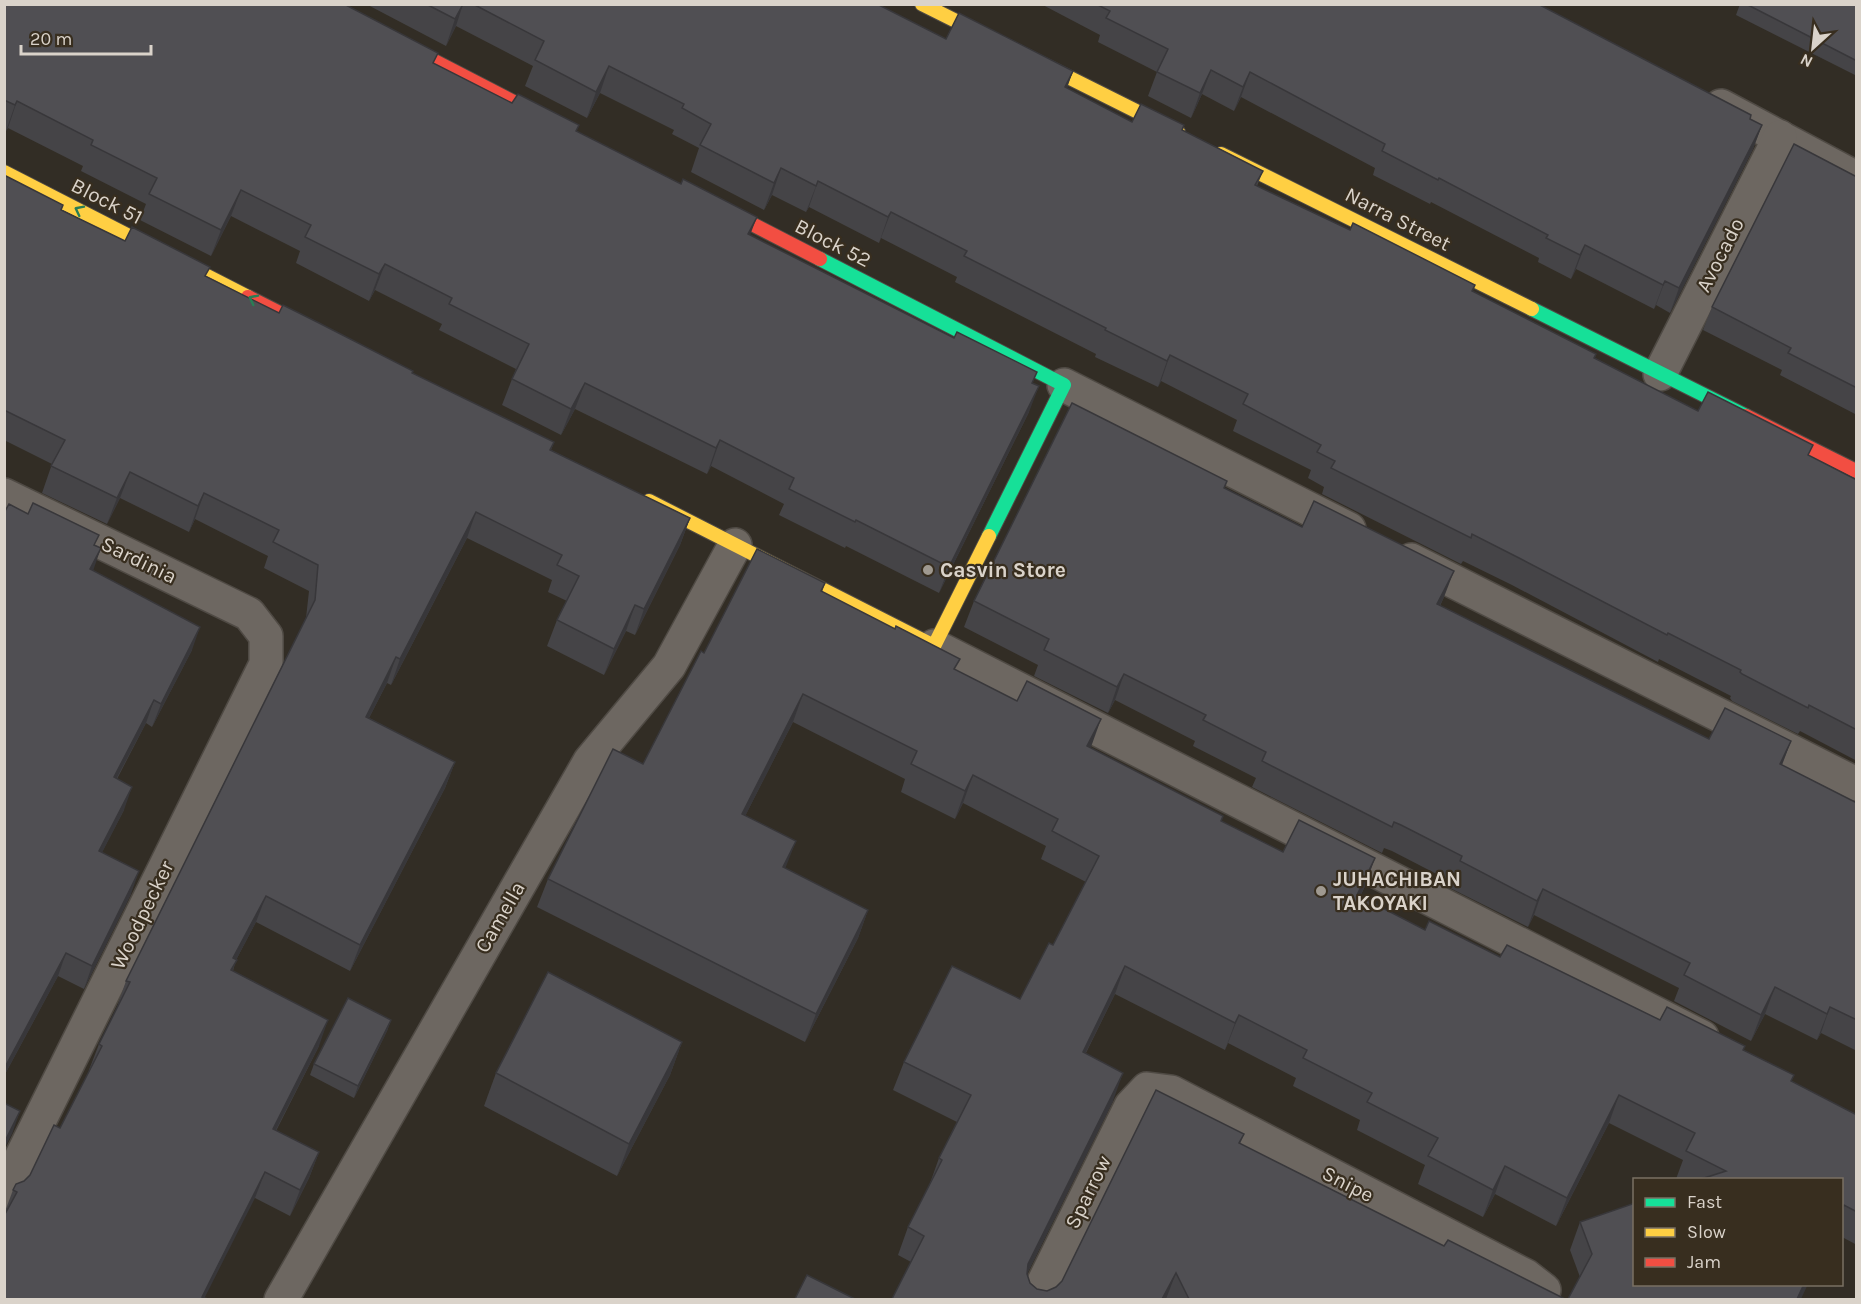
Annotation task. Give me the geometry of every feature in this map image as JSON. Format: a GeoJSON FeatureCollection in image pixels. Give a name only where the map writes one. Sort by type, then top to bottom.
{"type":"FeatureCollection","features":[{"type":"Feature","properties":{"kind":"street"},"geometry":{"type":"LineString","coordinates":[[324,4],[567,130]]}},
{"type":"Feature","properties":{"kind":"street","name":"Narra Street"},"geometry":{"type":"LineString","coordinates":[[922,4],[1857,471]]}},
{"type":"Feature","properties":{"kind":"street"},"geometry":{"type":"LineString","coordinates":[[1695,93],[1857,178]]}},
{"type":"Feature","properties":{"kind":"street","name":"Avocado"},"geometry":{"type":"LineString","coordinates":[[1660,374],[1780,137]]}},
{"type":"Feature","properties":{"kind":"street","name":"Block 51"},"geometry":{"type":"LineString","coordinates":[[4,172],[332,339]]}},
{"type":"Feature","properties":{"kind":"street","name":"Block 52"},"geometry":{"type":"LineString","coordinates":[[705,200],[1064,385]]}},
{"type":"Feature","properties":{"kind":"street"},"geometry":{"type":"LineString","coordinates":[[934,646],[1064,385],[1857,784]]}},
{"type":"Feature","properties":{"kind":"street"},"geometry":{"type":"LineString","coordinates":[[634,494],[1730,1051]]}},
{"type":"Feature","properties":{"kind":"street","name":"Sardinia"},"geometry":{"type":"LineString","coordinates":[[4,495],[249,614],[266,636]]}},
{"type":"Feature","properties":{"kind":"street","name":"Camella"},"geometry":{"type":"LineString","coordinates":[[280,1299],[590,761],[669,666],[735,545]]}},
{"type":"Feature","properties":{"kind":"street","name":"Woodpecker"},"geometry":{"type":"LineString","coordinates":[[4,1192],[266,664],[266,636]]}},
{"type":"Feature","properties":{"kind":"street","name":"Snipe"},"geometry":{"type":"LineString","coordinates":[[1147,1089],[1171,1092],[1526,1276],[1543,1294]]}},
{"type":"Feature","properties":{"kind":"street","name":"Sparrow"},"geometry":{"type":"LineString","coordinates":[[1035,1299],[1131,1106],[1147,1089]]}},
{"type":"Feature","properties":{"kind":"building"},"geometry":{"type":"Polygon","coordinates":[[[4,4],[344,4],[438,53],[433,63],[512,103],[518,94],[579,125],[576,131],[681,184],[683,179],[757,217],[748,234],[954,338],[957,332],[1037,372],[1032,383],[1039,386],[949,567],[789,489],[794,478],[720,440],[716,448],[585,383],[571,409],[512,379],[529,344],[449,304],[452,298],[385,264],[379,274],[305,237],[311,225],[241,190],[221,230],[149,194],[157,178],[91,145],[93,140],[17,101],[15,105],[4,100],[4,4]]]}},
{"type":"Feature","properties":{"kind":"building"},"geometry":{"type":"Polygon","coordinates":[[[426,4],[463,4],[455,19],[426,4]]]}},
{"type":"Feature","properties":{"kind":"building"},"geometry":{"type":"Polygon","coordinates":[[[473,4],[877,4],[946,39],[959,13],[1073,71],[1065,87],[1132,122],[1141,104],[1184,125],[1182,130],[1263,171],[1255,185],[1350,230],[1353,223],[1475,285],[1472,291],[1596,354],[1594,358],[1698,411],[1708,392],[1813,445],[1808,455],[1857,480],[1857,730],[1809,705],[1808,708],[1742,674],[1741,670],[1668,633],[1667,635],[1472,534],[1471,538],[1331,468],[1335,461],[1317,452],[1321,445],[1243,404],[1248,394],[1170,355],[1167,361],[1105,330],[1106,328],[964,256],[967,251],[891,212],[888,217],[818,181],[816,186],[781,168],[774,183],[700,145],[711,124],[682,108],[684,104],[609,66],[596,92],[535,60],[544,41],[473,4]]]}},
{"type":"Feature","properties":{"kind":"building"},"geometry":{"type":"Polygon","coordinates":[[[1096,4],[1538,4],[1751,115],[1750,119],[1762,125],[1679,288],[1665,281],[1663,285],[1585,245],[1580,255],[1546,238],[1548,235],[1382,151],[1385,144],[1250,72],[1243,87],[1211,70],[1200,93],[1157,72],[1168,49],[1106,18],[1110,11],[1096,4]]]}},
{"type":"Feature","properties":{"kind":"building"},"geometry":{"type":"Polygon","coordinates":[[[1746,4],[1857,4],[1857,61],[1746,4]]]}},
{"type":"Feature","properties":{"kind":"building"},"geometry":{"type":"Polygon","coordinates":[[[1794,144],[1857,177],[1857,388],[1788,353],[1791,348],[1712,307],[1794,144]]]}},
{"type":"Feature","properties":{"kind":"building"},"geometry":{"type":"Polygon","coordinates":[[[4,175],[63,205],[61,210],[125,241],[132,227],[210,267],[205,276],[279,313],[283,305],[413,371],[412,373],[554,442],[550,450],[690,518],[644,609],[635,605],[614,649],[557,620],[579,576],[557,565],[562,555],[476,512],[400,659],[396,657],[366,717],[455,762],[360,945],[266,896],[233,958],[237,960],[231,970],[328,1020],[273,1129],[319,1152],[300,1190],[265,1172],[202,1297],[208,1299],[4,1299],[4,1216],[17,1192],[13,1190],[16,1184],[24,1181],[30,1175],[54,1125],[60,1128],[102,1046],[99,1044],[130,982],[126,981],[315,600],[318,565],[273,542],[279,530],[204,493],[198,506],[130,472],[117,498],[51,466],[65,440],[4,410],[4,175]]]}},
{"type":"Feature","properties":{"kind":"building"},"geometry":{"type":"Polygon","coordinates":[[[1072,403],[1227,481],[1224,488],[1302,527],[1314,501],[1454,571],[1437,604],[1709,739],[1725,708],[1791,741],[1780,764],[1857,803],[1857,1020],[1830,1007],[1827,1014],[1775,987],[1761,1015],[1684,975],[1690,963],[1543,889],[1537,901],[1460,861],[1462,856],[1394,822],[1392,827],[1262,761],[1266,752],[1203,720],[1206,715],[1124,674],[1117,687],[1044,650],[1049,639],[974,601],[1072,403]]]}},
{"type":"Feature","properties":{"kind":"building"},"geometry":{"type":"Polygon","coordinates":[[[33,503],[99,535],[94,545],[101,548],[90,569],[200,627],[161,704],[154,700],[114,777],[132,787],[99,851],[139,871],[92,966],[66,953],[4,1069],[4,513],[9,504],[28,514],[33,503]]]}},
{"type":"Feature","properties":{"kind":"building"},"geometry":{"type":"Polygon","coordinates":[[[757,549],[825,583],[821,591],[960,659],[954,669],[1017,701],[1027,681],[1101,719],[1087,746],[1223,816],[1221,821],[1283,852],[1299,820],[1375,858],[1357,895],[1425,930],[1429,921],[1500,957],[1507,945],[1660,1020],[1667,1007],[1745,1046],[1743,1050],[1794,1075],[1791,1081],[1857,1115],[1857,1212],[1844,1205],[1843,1208],[1843,1178],[1704,1178],[1726,1171],[1686,1151],[1695,1133],[1619,1095],[1567,1198],[1505,1166],[1493,1190],[1428,1156],[1438,1138],[1367,1102],[1372,1093],[1303,1058],[1307,1050],[1239,1015],[1235,1023],[1125,966],[1083,1052],[1123,1073],[1028,1264],[1027,1274],[1030,1283],[1037,1289],[1047,1291],[1062,1281],[1156,1090],[1244,1134],[1239,1143],[1444,1246],[1448,1240],[1565,1299],[1189,1299],[1176,1273],[1162,1299],[892,1299],[924,1236],[908,1227],[942,1160],[939,1158],[971,1095],[904,1062],[952,966],[1020,999],[1049,943],[1053,945],[1099,856],[1052,831],[1058,819],[973,775],[965,791],[911,764],[917,751],[803,694],[742,814],[796,841],[783,867],[868,910],[816,1014],[548,879],[613,749],[643,764],[701,651],[704,653],[757,549]]]}},
{"type":"Feature","properties":{"kind":"building"},"geometry":{"type":"Polygon","coordinates":[[[548,972],[682,1042],[629,1144],[496,1073],[548,972]]]}},
{"type":"Feature","properties":{"kind":"building"},"geometry":{"type":"Polygon","coordinates":[[[348,998],[391,1020],[358,1086],[314,1064],[348,998]]]}},
{"type":"Feature","properties":{"kind":"building"},"geometry":{"type":"Polygon","coordinates":[[[4,1103],[20,1111],[4,1143],[4,1103]]]}},
{"type":"Feature","properties":{"kind":"building"},"geometry":{"type":"Polygon","coordinates":[[[1633,1204],[1633,1286],[1803,1286],[1797,1299],[1568,1299],[1592,1254],[1580,1222],[1633,1204]]]}},
{"type":"Feature","properties":{"kind":"building"},"geometry":{"type":"Polygon","coordinates":[[[807,1275],[855,1299],[795,1299],[807,1275]]]}},
{"type":"Feature","properties":{"kind":"traffic: fast"},"geometry":{"type":"LineString","coordinates":[[820,259],[1064,385],[989,536]]}},
{"type":"Feature","properties":{"kind":"traffic: fast"},"geometry":{"type":"LineString","coordinates":[[1532,309],[1746,416]]}},
{"type":"Feature","properties":{"kind":"traffic: slow"},"geometry":{"type":"LineString","coordinates":[[922,4],[1178,132]]}},
{"type":"Feature","properties":{"kind":"traffic: slow"},"geometry":{"type":"LineString","coordinates":[[1221,154],[1532,309]]}},
{"type":"Feature","properties":{"kind":"traffic: slow"},"geometry":{"type":"LineString","coordinates":[[4,172],[248,297]]}},
{"type":"Feature","properties":{"kind":"traffic: slow"},"geometry":{"type":"LineString","coordinates":[[649,501],[934,646],[989,536]]}},
{"type":"Feature","properties":{"kind":"traffic: jam"},"geometry":{"type":"LineString","coordinates":[[324,4],[554,123]]}},
{"type":"Feature","properties":{"kind":"traffic: jam"},"geometry":{"type":"LineString","coordinates":[[715,205],[820,259]]}},
{"type":"Feature","properties":{"kind":"traffic: jam"},"geometry":{"type":"LineString","coordinates":[[248,297],[319,333]]}},
{"type":"Feature","properties":{"kind":"traffic: jam"},"geometry":{"type":"LineString","coordinates":[[1746,416],[1856,471]]}},
{"type":"Feature","properties":{"kind":"place","name":"Casvin Store"},"geometry":{"type":"Point","coordinates":[928,570]}},
{"type":"Feature","properties":{"kind":"place","name":"JUHACHIBAN TAKOYAKI"},"geometry":{"type":"Point","coordinates":[1321,891]}}]}
